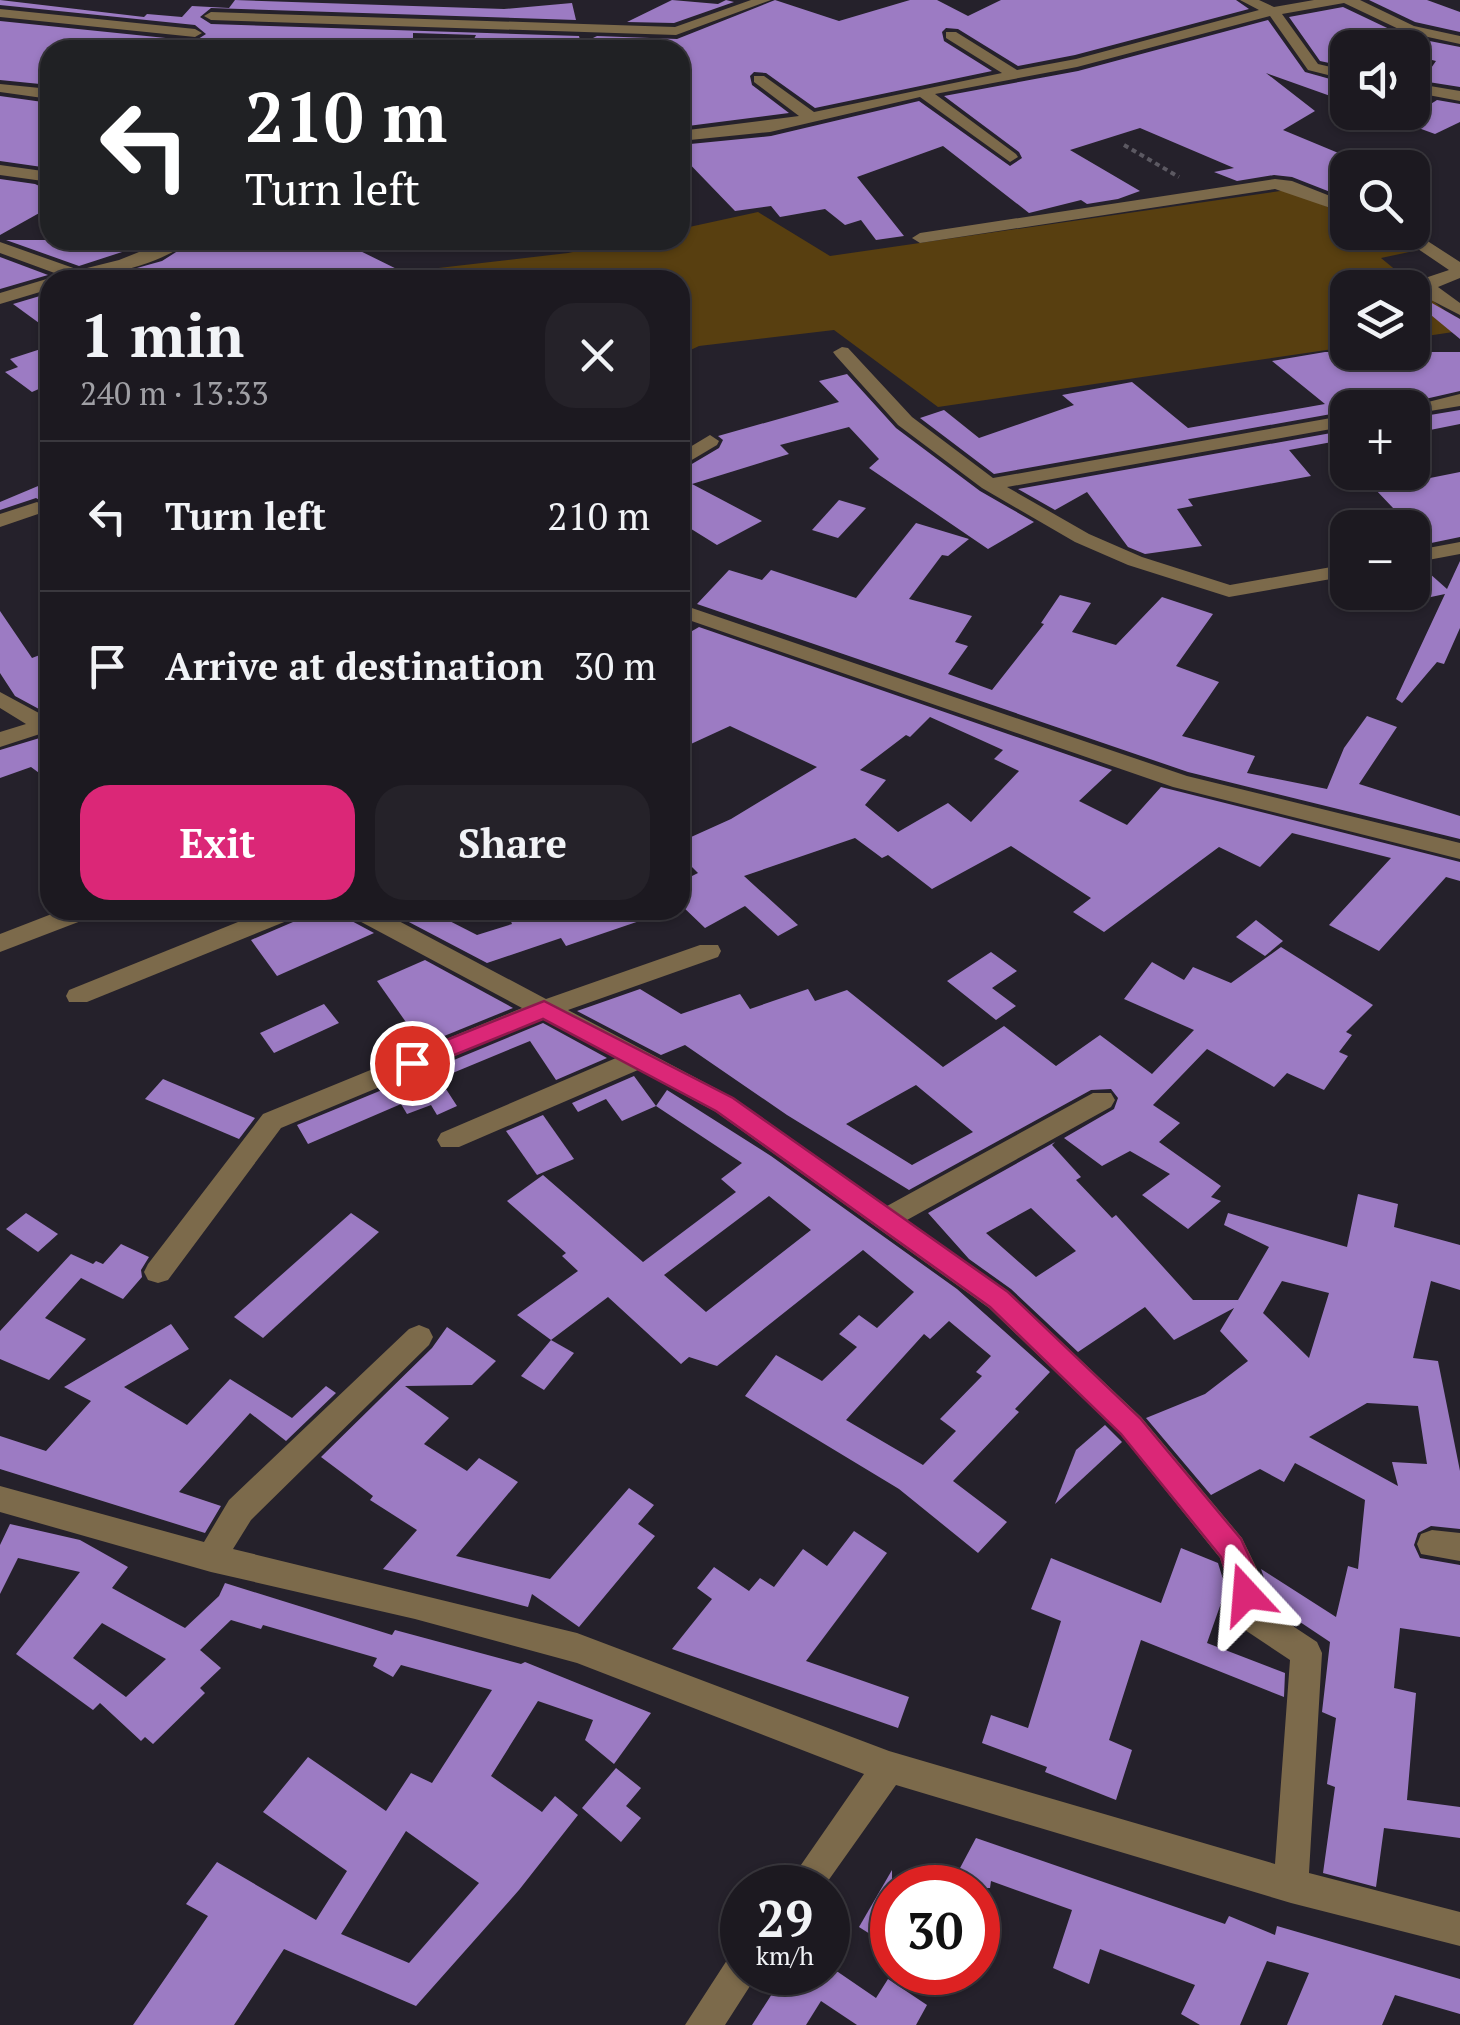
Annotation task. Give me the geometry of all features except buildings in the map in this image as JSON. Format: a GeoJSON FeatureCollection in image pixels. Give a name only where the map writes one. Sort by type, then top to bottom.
{"type":"FeatureCollection","features":[{"type":"Feature","properties":{"kind":"street"},"geometry":{"type":"LineString","coordinates":[[189,40],[224,0]]}},
{"type":"Feature","properties":{"kind":"street"},"geometry":{"type":"LineString","coordinates":[[211,16],[676,31],[764,0]]}},
{"type":"Feature","properties":{"kind":"street"},"geometry":{"type":"LineString","coordinates":[[1247,0],[1273,11],[1313,67],[1330,71]]}},
{"type":"Feature","properties":{"kind":"street"},"geometry":{"type":"LineString","coordinates":[[690,135],[770,127],[923,92],[1077,63],[1273,11],[1339,0]]}},
{"type":"Feature","properties":{"kind":"street"},"geometry":{"type":"LineString","coordinates":[[1349,0],[1410,29],[1460,40]]}},
{"type":"Feature","properties":{"kind":"street"},"geometry":{"type":"LineString","coordinates":[[0,14],[195,33]]}},
{"type":"Feature","properties":{"kind":"street"},"geometry":{"type":"LineString","coordinates":[[951,34],[1014,74]]}},
{"type":"Feature","properties":{"kind":"street"},"geometry":{"type":"LineString","coordinates":[[759,79],[812,118]]}},
{"type":"Feature","properties":{"kind":"street"},"geometry":{"type":"LineString","coordinates":[[0,88],[40,93]]}},
{"type":"Feature","properties":{"kind":"street"},"geometry":{"type":"LineString","coordinates":[[1430,91],[1460,96]]}},
{"type":"Feature","properties":{"kind":"street"},"geometry":{"type":"LineString","coordinates":[[923,92],[1010,157]]}},
{"type":"Feature","properties":{"kind":"street"},"geometry":{"type":"LineString","coordinates":[[0,170],[40,176]]}},
{"type":"Feature","properties":{"kind":"street"},"geometry":{"type":"LineString","coordinates":[[920,238],[1286,184],[1330,202]]}},
{"type":"Feature","properties":{"kind":"street"},"geometry":{"type":"LineString","coordinates":[[0,247],[62,270]]}},
{"type":"Feature","properties":{"kind":"street"},"geometry":{"type":"LineString","coordinates":[[1430,247],[1460,271]]}},
{"type":"Feature","properties":{"kind":"street"},"geometry":{"type":"LineString","coordinates":[[102,270],[159,250]]}},
{"type":"Feature","properties":{"kind":"street"},"geometry":{"type":"LineString","coordinates":[[1460,271],[1434,281],[1429,287],[1432,294],[1460,310]]}},
{"type":"Feature","properties":{"kind":"street"},"geometry":{"type":"LineString","coordinates":[[0,300],[40,287]]}},
{"type":"Feature","properties":{"kind":"street"},"geometry":{"type":"LineString","coordinates":[[842,352],[905,420],[989,484],[1082,538],[1135,561],[1229,591],[1330,573]]}},
{"type":"Feature","properties":{"kind":"street"},"geometry":{"type":"LineString","coordinates":[[1430,405],[1460,400]]}},
{"type":"Feature","properties":{"kind":"street"},"geometry":{"type":"LineString","coordinates":[[989,484],[1330,423]]}},
{"type":"Feature","properties":{"kind":"street"},"geometry":{"type":"LineString","coordinates":[[690,454],[710,441]]}},
{"type":"Feature","properties":{"kind":"street"},"geometry":{"type":"LineString","coordinates":[[0,521],[38,508]]}},
{"type":"Feature","properties":{"kind":"street"},"geometry":{"type":"LineString","coordinates":[[1430,554],[1460,548]]}},
{"type":"Feature","properties":{"kind":"street"},"geometry":{"type":"LineString","coordinates":[[690,613],[1181,782],[1460,851]]}},
{"type":"Feature","properties":{"kind":"street"},"geometry":{"type":"LineString","coordinates":[[0,699],[40,722]]}},
{"type":"Feature","properties":{"kind":"street"},"geometry":{"type":"LineString","coordinates":[[0,740],[40,728]]}},
{"type":"Feature","properties":{"kind":"street"},"geometry":{"type":"LineString","coordinates":[[0,943],[60,920]]}},
{"type":"Feature","properties":{"kind":"street"},"geometry":{"type":"LineString","coordinates":[[78,996],[266,920]]}},
{"type":"Feature","properties":{"kind":"street"},"geometry":{"type":"LineString","coordinates":[[377,920],[725,1105],[999,1300],[1131,1426],[1231,1548],[1241,1569],[1253,1618],[1306,1654],[1291,1886]]}},
{"type":"Feature","properties":{"kind":"street"},"geometry":{"type":"LineString","coordinates":[[158,1272],[272,1121],[544,1009],[710,952]]}},
{"type":"Feature","properties":{"kind":"street"},"geometry":{"type":"LineString","coordinates":[[450,1140],[639,1059]]}},
{"type":"Feature","properties":{"kind":"street"},"geometry":{"type":"LineString","coordinates":[[886,1219],[1102,1100]]}},
{"type":"Feature","properties":{"kind":"street"},"geometry":{"type":"LineString","coordinates":[[211,1558],[240,1510],[419,1337]]}},
{"type":"Feature","properties":{"kind":"street"},"geometry":{"type":"LineString","coordinates":[[3,1508],[415,1605],[578,1648],[888,1767],[1291,1886],[1460,1930]]}},
{"type":"Feature","properties":{"kind":"street"},"geometry":{"type":"LineString","coordinates":[[818,1865],[888,1767]]}},
{"type":"Feature","properties":{"kind":"street"},"geometry":{"type":"LineString","coordinates":[[703,2025],[724,1995]]}},
{"type":"Feature","properties":{"kind":"path"},"geometry":{"type":"LineString","coordinates":[[1124,146],[1208,194]]}},
{"type":"Feature","properties":{"kind":"shaded area"},"geometry":{"type":"Polygon","coordinates":[[[1287,190],[1330,208],[1330,250],[1419,250],[1381,258],[1396,270],[1330,270],[1330,349],[938,407],[834,330],[690,350],[690,270],[421,270],[582,250],[690,250],[690,227],[758,212],[830,256],[1287,190]]]}},
{"type":"Feature","properties":{"kind":"shaded area"},"geometry":{"type":"Polygon","coordinates":[[[1430,298],[1460,323],[1460,331],[1430,335],[1430,298]]]}},
{"type":"Feature","properties":{"kind":"route"},"geometry":{"type":"LineString","coordinates":[[412,1063],[544,1009],[725,1105],[999,1300],[1131,1426],[1231,1548],[1246,1594]]}}]}
